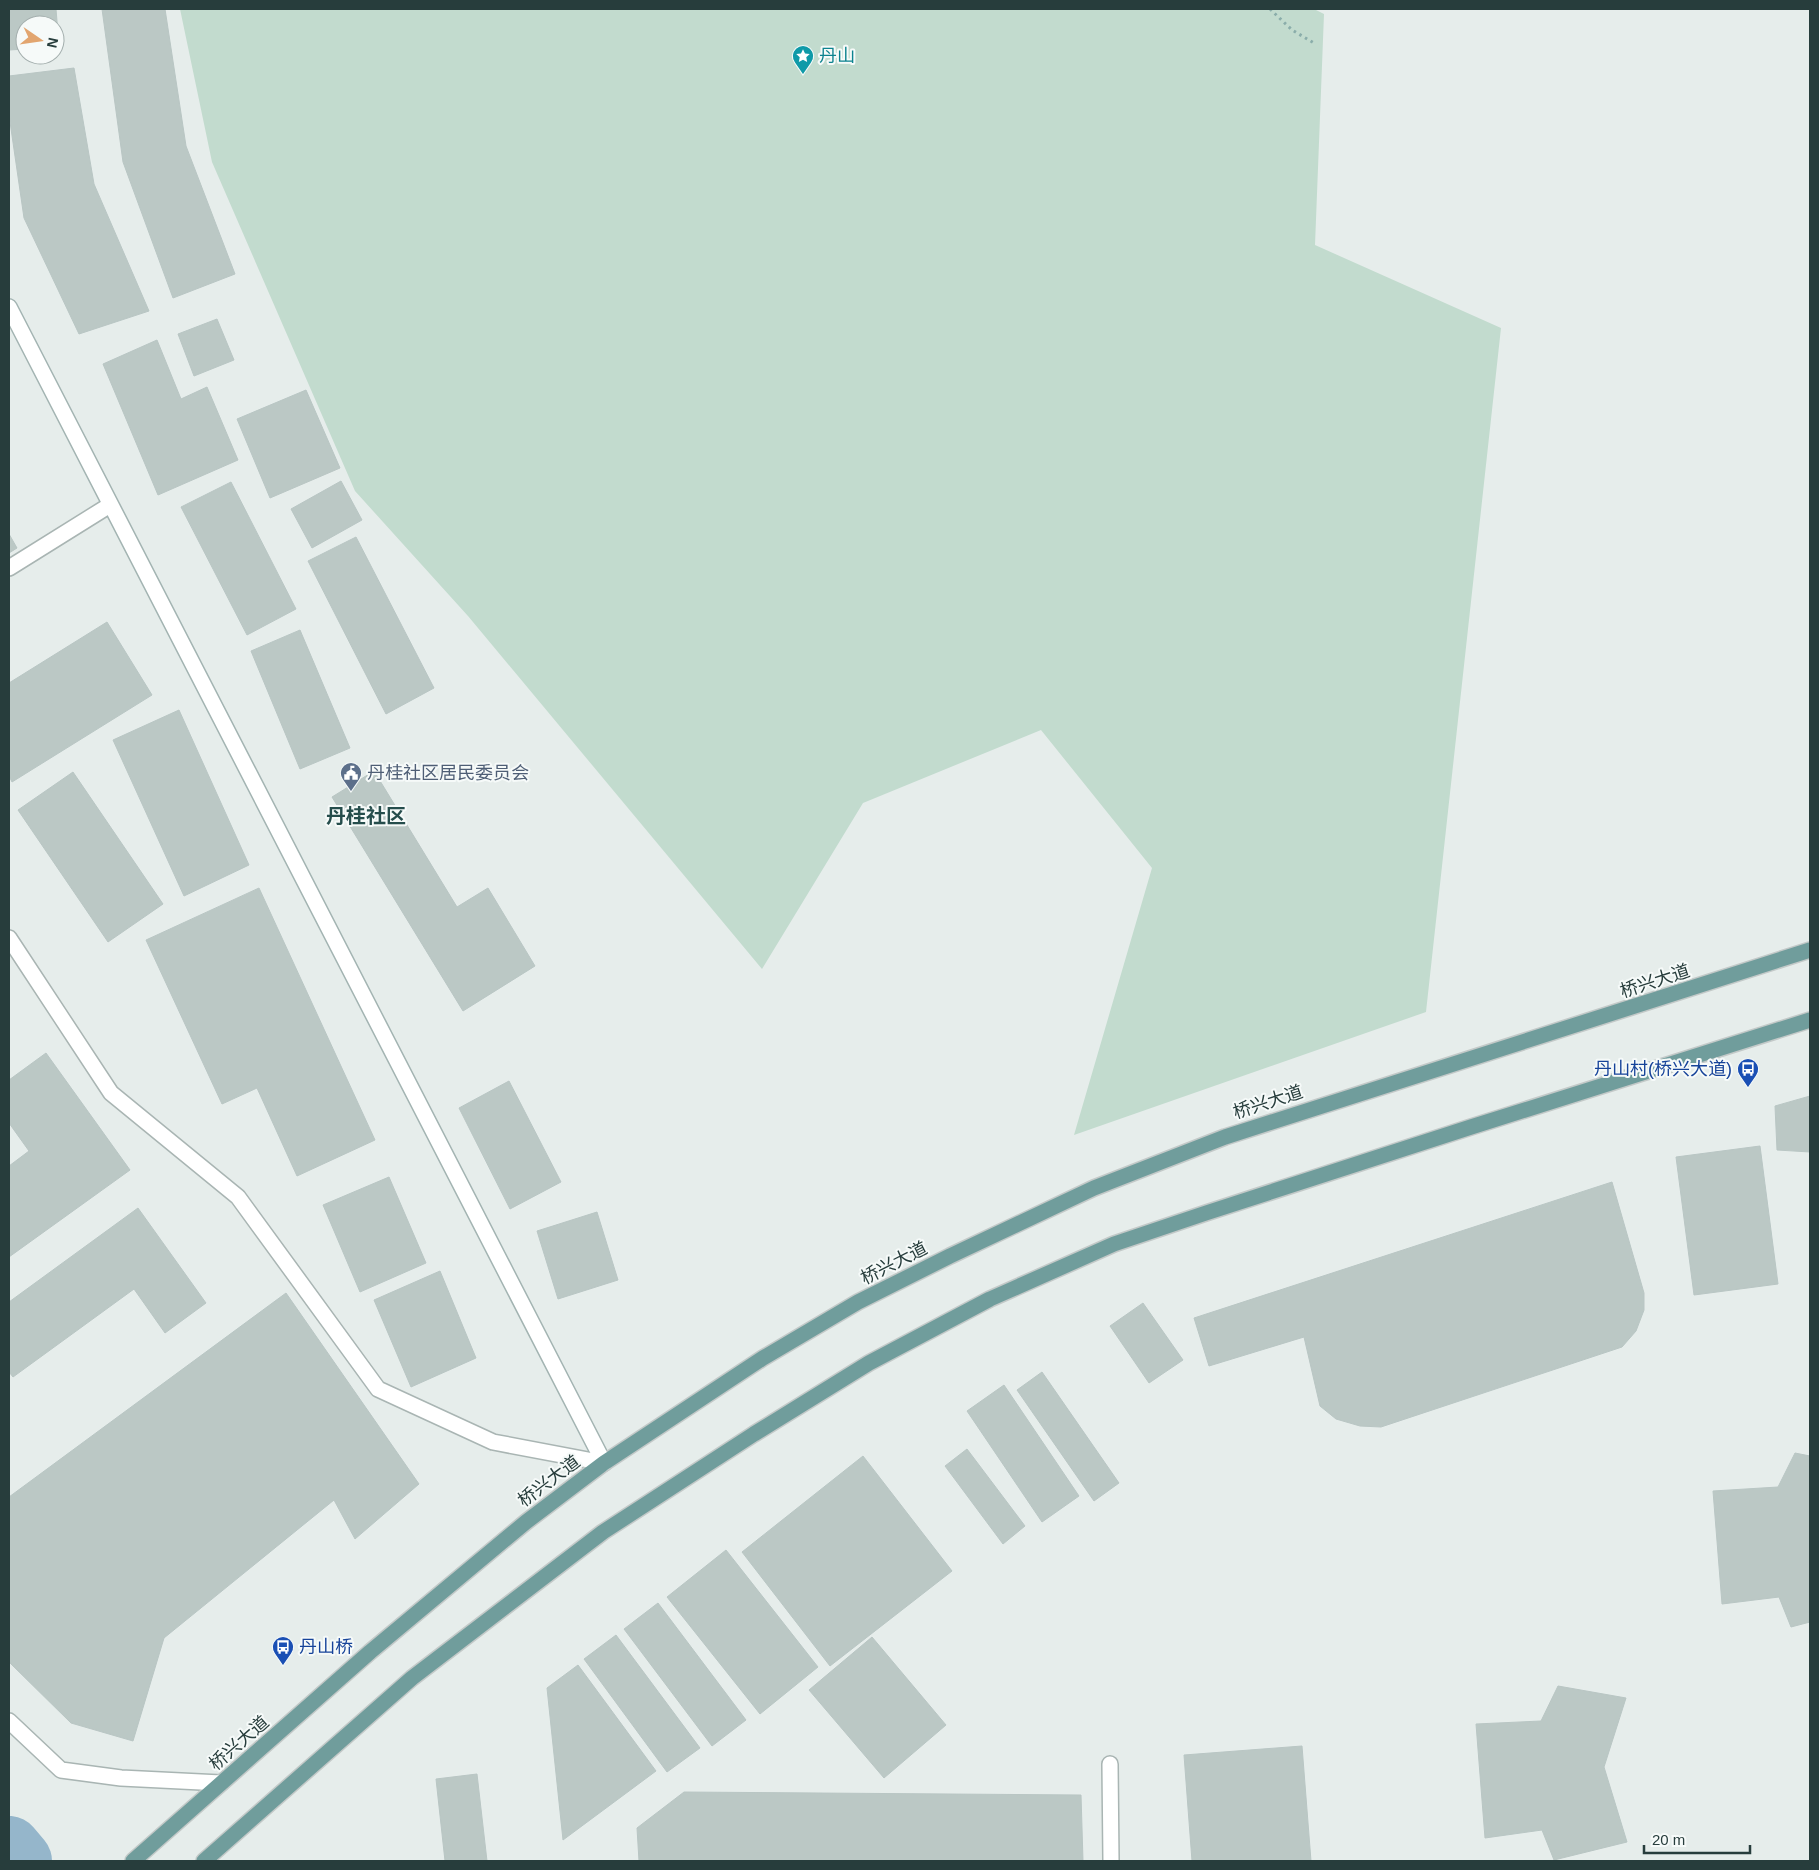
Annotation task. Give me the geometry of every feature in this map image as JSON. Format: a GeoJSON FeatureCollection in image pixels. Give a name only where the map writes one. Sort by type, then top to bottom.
{"type":"FeatureCollection","features":[{"type":"Feature","properties":{"kind":"main road","name":"桥兴大道"},"geometry":{"type":"LineString","coordinates":[[133,1861],[377,1646],[526,1522],[604,1463],[763,1358],[858,1302],[1094,1188],[1225,1136],[1810,950]]}},
{"type":"Feature","properties":{"kind":"main road"},"geometry":{"type":"LineString","coordinates":[[204,1861],[412,1678],[603,1532],[869,1362],[990,1299],[1114,1244],[1444,1136],[1810,1020]]}},
{"type":"Feature","properties":{"kind":"street"},"geometry":{"type":"LineString","coordinates":[[9,307],[604,1463]]}},
{"type":"Feature","properties":{"kind":"street"},"geometry":{"type":"LineString","coordinates":[[9,568],[110,505]]}},
{"type":"Feature","properties":{"kind":"street"},"geometry":{"type":"LineString","coordinates":[[9,938],[111,1094],[238,1197],[378,1389],[493,1442],[604,1463]]}},
{"type":"Feature","properties":{"kind":"street"},"geometry":{"type":"LineString","coordinates":[[9,1721],[61,1770],[120,1778],[221,1784]]}},
{"type":"Feature","properties":{"kind":"street"},"geometry":{"type":"LineString","coordinates":[[1110,1764],[1110,1861]]}},
{"type":"Feature","properties":{"kind":"path"},"geometry":{"type":"LineString","coordinates":[[1270,9],[1292,30],[1314,43]]}},
{"type":"Feature","properties":{"kind":"green space"},"geometry":{"type":"Polygon","coordinates":[[[180,9],[1314,9],[1324,14],[1315,245],[1501,328],[1426,1012],[1074,1135],[1152,868],[1041,730],[863,803],[762,969],[468,616],[355,491],[212,162],[180,9]]]}},
{"type":"Feature","properties":{"kind":"building"},"geometry":{"type":"Polygon","coordinates":[[[9,9],[56,9],[56,15],[15,15],[15,50],[9,50],[9,9]]]}},
{"type":"Feature","properties":{"kind":"building"},"geometry":{"type":"Polygon","coordinates":[[[102,9],[165,9],[186,146],[235,274],[173,298],[123,162],[102,9]]]}},
{"type":"Feature","properties":{"kind":"building"},"geometry":{"type":"Polygon","coordinates":[[[74,68],[94,184],[149,311],[79,334],[24,218],[9,115],[9,76],[74,68]]]}},
{"type":"Feature","properties":{"kind":"building"},"geometry":{"type":"Polygon","coordinates":[[[217,319],[234,360],[194,376],[178,334],[217,319]]]}},
{"type":"Feature","properties":{"kind":"building"},"geometry":{"type":"Polygon","coordinates":[[[157,340],[181,399],[207,387],[238,460],[158,495],[103,364],[157,340]]]}},
{"type":"Feature","properties":{"kind":"building"},"geometry":{"type":"Polygon","coordinates":[[[306,390],[340,468],[270,498],[237,419],[306,390]]]}},
{"type":"Feature","properties":{"kind":"building"},"geometry":{"type":"Polygon","coordinates":[[[341,481],[362,520],[312,548],[291,509],[341,481]]]}},
{"type":"Feature","properties":{"kind":"building"},"geometry":{"type":"Polygon","coordinates":[[[231,482],[296,609],[247,635],[181,507],[231,482]]]}},
{"type":"Feature","properties":{"kind":"building"},"geometry":{"type":"Polygon","coordinates":[[[9,534],[17,548],[9,553],[9,534]]]}},
{"type":"Feature","properties":{"kind":"building"},"geometry":{"type":"Polygon","coordinates":[[[356,537],[434,688],[386,714],[308,561],[356,537]]]}},
{"type":"Feature","properties":{"kind":"building"},"geometry":{"type":"Polygon","coordinates":[[[107,622],[152,695],[12,782],[9,776],[9,683],[107,622]]]}},
{"type":"Feature","properties":{"kind":"building"},"geometry":{"type":"Polygon","coordinates":[[[300,630],[350,748],[300,769],[251,651],[300,630]]]}},
{"type":"Feature","properties":{"kind":"building"},"geometry":{"type":"Polygon","coordinates":[[[179,710],[249,865],[184,896],[113,740],[179,710]]]}},
{"type":"Feature","properties":{"kind":"building"},"geometry":{"type":"Polygon","coordinates":[[[374,771],[457,907],[488,888],[535,966],[463,1011],[332,797],[374,771]]]}},
{"type":"Feature","properties":{"kind":"building"},"geometry":{"type":"Polygon","coordinates":[[[73,772],[163,904],[108,942],[18,810],[73,772]]]}},
{"type":"Feature","properties":{"kind":"building"},"geometry":{"type":"Polygon","coordinates":[[[259,888],[375,1140],[297,1176],[257,1088],[222,1104],[146,940],[259,888]]]}},
{"type":"Feature","properties":{"kind":"building"},"geometry":{"type":"Polygon","coordinates":[[[46,1053],[130,1170],[9,1257],[9,1166],[29,1151],[9,1123],[9,1080],[46,1053]]]}},
{"type":"Feature","properties":{"kind":"building"},"geometry":{"type":"Polygon","coordinates":[[[509,1081],[561,1182],[510,1209],[459,1108],[509,1081]]]}},
{"type":"Feature","properties":{"kind":"building"},"geometry":{"type":"Polygon","coordinates":[[[1810,1096],[1810,1152],[1777,1150],[1775,1106],[1810,1096]]]}},
{"type":"Feature","properties":{"kind":"building"},"geometry":{"type":"Polygon","coordinates":[[[1760,1146],[1778,1284],[1694,1295],[1676,1157],[1760,1146]]]}},
{"type":"Feature","properties":{"kind":"building"},"geometry":{"type":"Polygon","coordinates":[[[389,1177],[426,1263],[360,1292],[323,1205],[389,1177]]]}},
{"type":"Feature","properties":{"kind":"building"},"geometry":{"type":"Polygon","coordinates":[[[1612,1182],[1644,1293],[1644,1310],[1636,1331],[1622,1347],[1381,1427],[1360,1426],[1336,1419],[1320,1406],[1304,1337],[1209,1366],[1194,1318],[1612,1182]]]}},
{"type":"Feature","properties":{"kind":"building"},"geometry":{"type":"Polygon","coordinates":[[[138,1208],[206,1303],[165,1333],[134,1289],[13,1377],[9,1372],[9,1302],[138,1208]]]}},
{"type":"Feature","properties":{"kind":"building"},"geometry":{"type":"Polygon","coordinates":[[[597,1212],[618,1280],[558,1299],[537,1231],[597,1212]]]}},
{"type":"Feature","properties":{"kind":"building"},"geometry":{"type":"Polygon","coordinates":[[[440,1271],[476,1358],[411,1387],[374,1300],[440,1271]]]}},
{"type":"Feature","properties":{"kind":"building"},"geometry":{"type":"Polygon","coordinates":[[[286,1293],[419,1484],[355,1539],[334,1500],[164,1638],[133,1741],[71,1723],[9,1662],[9,1497],[286,1293]]]}},
{"type":"Feature","properties":{"kind":"building"},"geometry":{"type":"Polygon","coordinates":[[[1143,1303],[1183,1360],[1149,1383],[1110,1326],[1143,1303]]]}},
{"type":"Feature","properties":{"kind":"building"},"geometry":{"type":"Polygon","coordinates":[[[1042,1372],[1119,1483],[1094,1501],[1017,1390],[1042,1372]]]}},
{"type":"Feature","properties":{"kind":"building"},"geometry":{"type":"Polygon","coordinates":[[[1004,1385],[1079,1496],[1042,1522],[967,1411],[1004,1385]]]}},
{"type":"Feature","properties":{"kind":"building"},"geometry":{"type":"Polygon","coordinates":[[[967,1449],[1025,1526],[1003,1544],[945,1466],[967,1449]]]}},
{"type":"Feature","properties":{"kind":"building"},"geometry":{"type":"Polygon","coordinates":[[[1795,1453],[1810,1456],[1810,1622],[1791,1627],[1779,1597],[1722,1604],[1713,1491],[1778,1487],[1795,1453]]]}},
{"type":"Feature","properties":{"kind":"building"},"geometry":{"type":"Polygon","coordinates":[[[863,1456],[952,1571],[830,1666],[742,1552],[863,1456]]]}},
{"type":"Feature","properties":{"kind":"building"},"geometry":{"type":"Polygon","coordinates":[[[726,1550],[818,1667],[760,1714],[667,1597],[726,1550]]]}},
{"type":"Feature","properties":{"kind":"building"},"geometry":{"type":"Polygon","coordinates":[[[658,1603],[746,1720],[712,1746],[624,1629],[658,1603]]]}},
{"type":"Feature","properties":{"kind":"building"},"geometry":{"type":"Polygon","coordinates":[[[616,1635],[700,1748],[667,1772],[584,1659],[616,1635]]]}},
{"type":"Feature","properties":{"kind":"building"},"geometry":{"type":"Polygon","coordinates":[[[872,1637],[946,1725],[884,1778],[809,1690],[872,1637]]]}},
{"type":"Feature","properties":{"kind":"building"},"geometry":{"type":"Polygon","coordinates":[[[578,1665],[656,1771],[563,1840],[547,1688],[578,1665]]]}},
{"type":"Feature","properties":{"kind":"building"},"geometry":{"type":"Polygon","coordinates":[[[1558,1686],[1626,1698],[1604,1767],[1627,1842],[1554,1860],[1542,1830],[1485,1838],[1476,1724],[1541,1721],[1558,1686]]]}},
{"type":"Feature","properties":{"kind":"building"},"geometry":{"type":"Polygon","coordinates":[[[1302,1746],[1311,1861],[1192,1861],[1184,1755],[1302,1746]]]}},
{"type":"Feature","properties":{"kind":"building"},"geometry":{"type":"Polygon","coordinates":[[[477,1774],[487,1861],[445,1861],[436,1779],[477,1774]]]}},
{"type":"Feature","properties":{"kind":"building"},"geometry":{"type":"Polygon","coordinates":[[[684,1792],[1081,1795],[1083,1861],[639,1861],[637,1828],[684,1792]]]}},
{"type":"Feature","properties":{"kind":"waterway"},"geometry":{"type":"LineString","coordinates":[[9,1848],[20,1861]]}},
{"type":"Feature","properties":{"kind":"place","name":"丹山"},"geometry":{"type":"Point","coordinates":[803,75]}},
{"type":"Feature","properties":{"kind":"place","name":"丹桂社区居民委员会"},"geometry":{"type":"Point","coordinates":[351,792]}},
{"type":"Feature","properties":{"kind":"place","name":"丹山村(桥兴大道)"},"geometry":{"type":"Point","coordinates":[1748,1088]}},
{"type":"Feature","properties":{"kind":"place","name":"丹山桥"},"geometry":{"type":"Point","coordinates":[283,1666]}},
{"type":"Feature","properties":{"kind":"district","name":"丹桂社区"},"geometry":{"type":"Point","coordinates":[366,816]}}]}
